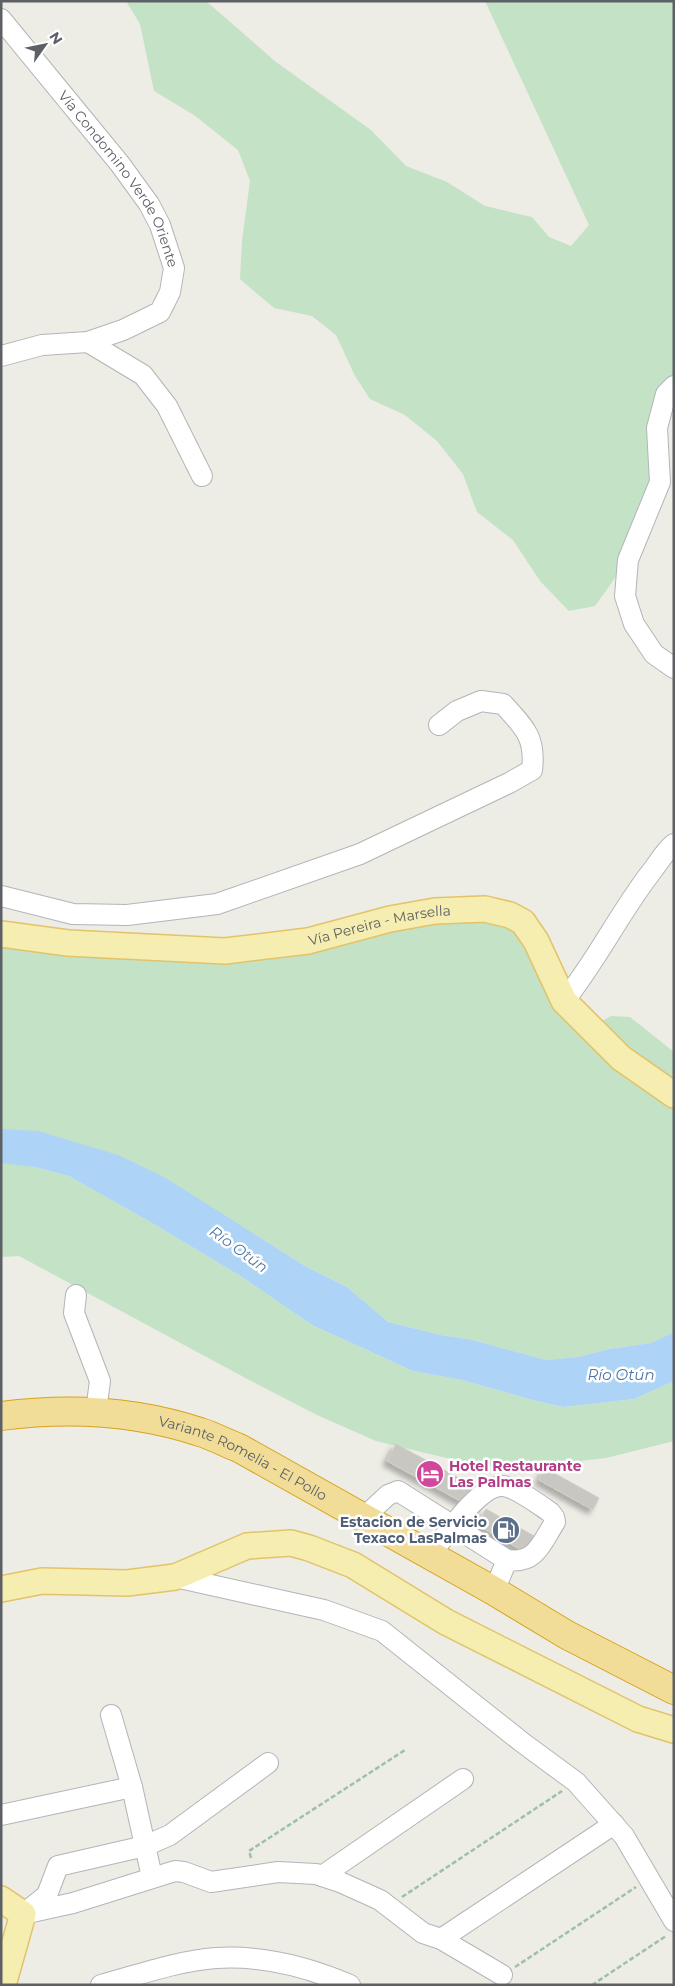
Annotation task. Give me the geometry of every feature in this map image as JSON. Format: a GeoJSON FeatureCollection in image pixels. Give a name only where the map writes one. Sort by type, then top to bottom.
{"type":"FeatureCollection","features":[{"type":"Feature","properties":{"kind":"highway","name":"Variante Romelia - El Pollo"},"geometry":{"type":"LineString","coordinates":[[1,1416],[46,1411],[96,1412],[129,1415],[201,1432],[239,1448],[494,1591],[567,1635],[674,1690]]}},
{"type":"Feature","properties":{"kind":"main road","name":"Vía Pereira - Marsella"},"geometry":{"type":"LineString","coordinates":[[1,934],[68,943],[225,951],[308,941],[390,919],[435,911],[485,909],[510,915],[523,922],[536,941],[564,1001],[621,1058],[674,1096]]}},
{"type":"Feature","properties":{"kind":"main road"},"geometry":{"type":"LineString","coordinates":[[1,1589],[42,1581],[128,1583],[175,1577],[246,1546],[291,1543],[353,1565],[446,1622],[638,1719],[674,1730]]}},
{"type":"Feature","properties":{"kind":"main road"},"geometry":{"type":"LineString","coordinates":[[1,1899],[23,1914],[3,1985]]}},
{"type":"Feature","properties":{"kind":"street","name":"Vía Condomino Verde Oriente"},"geometry":{"type":"LineString","coordinates":[[1,19],[120,164],[149,204],[160,225],[174,268],[170,292],[160,312],[123,330],[88,342],[42,345],[1,356]]}},
{"type":"Feature","properties":{"kind":"street"},"geometry":{"type":"LineString","coordinates":[[88,342],[143,375],[167,406],[202,476]]}},
{"type":"Feature","properties":{"kind":"street"},"geometry":{"type":"LineString","coordinates":[[674,386],[666,394],[657,428],[660,482],[628,560],[625,596],[634,624],[654,654],[674,668]]}},
{"type":"Feature","properties":{"kind":"street"},"geometry":{"type":"LineString","coordinates":[[1,896],[74,914],[127,915],[217,904],[360,854],[509,783],[532,770],[534,752],[526,729],[504,704],[480,701],[457,711],[439,725]]}},
{"type":"Feature","properties":{"kind":"street"},"geometry":{"type":"LineString","coordinates":[[564,1001],[584,976],[598,950],[640,886],[674,844]]}},
{"type":"Feature","properties":{"kind":"street"},"geometry":{"type":"LineString","coordinates":[[76,1296],[74,1313],[100,1381],[96,1412]]}},
{"type":"Feature","properties":{"kind":"street"},"geometry":{"type":"LineString","coordinates":[[362,1518],[388,1495],[398,1491],[454,1526],[507,1560],[518,1561],[532,1557],[555,1522],[554,1517],[550,1512],[514,1490],[504,1486],[492,1487],[473,1501],[454,1526],[430,1555]]}},
{"type":"Feature","properties":{"kind":"street"},"geometry":{"type":"LineString","coordinates":[[494,1591],[507,1560]]}},
{"type":"Feature","properties":{"kind":"street"},"geometry":{"type":"LineString","coordinates":[[175,1577],[324,1610],[382,1631],[522,1743],[576,1782],[614,1824],[650,1878],[674,1920]]}},
{"type":"Feature","properties":{"kind":"street"},"geometry":{"type":"LineString","coordinates":[[111,1715],[132,1787],[152,1877]]}},
{"type":"Feature","properties":{"kind":"street"},"geometry":{"type":"LineString","coordinates":[[23,1914],[47,1895],[58,1866],[145,1846],[170,1836],[268,1763]]}},
{"type":"Feature","properties":{"kind":"street"},"geometry":{"type":"LineString","coordinates":[[322,1876],[463,1779]]}},
{"type":"Feature","properties":{"kind":"street"},"geometry":{"type":"LineString","coordinates":[[1,1814],[132,1787]]}},
{"type":"Feature","properties":{"kind":"street"},"geometry":{"type":"LineString","coordinates":[[441,1939],[614,1824]]}},
{"type":"Feature","properties":{"kind":"street"},"geometry":{"type":"LineString","coordinates":[[23,1914],[73,1903],[175,1871],[184,1872],[211,1882],[256,1874],[299,1872],[322,1876],[365,1892],[423,1933],[441,1939],[502,1975]]}},
{"type":"Feature","properties":{"kind":"street"},"geometry":{"type":"LineString","coordinates":[[101,1985],[190,1962],[216,1958],[242,1958],[268,1960],[296,1966],[350,1985]]}},
{"type":"Feature","properties":{"kind":"path"},"geometry":{"type":"LineString","coordinates":[[256,1874],[249,1851],[405,1750]]}},
{"type":"Feature","properties":{"kind":"path"},"geometry":{"type":"LineString","coordinates":[[388,1907],[576,1782]]}},
{"type":"Feature","properties":{"kind":"path"},"geometry":{"type":"LineString","coordinates":[[502,1975],[650,1878]]}},
{"type":"Feature","properties":{"kind":"path"},"geometry":{"type":"LineString","coordinates":[[592,1985],[674,1931]]}},
{"type":"Feature","properties":{"kind":"green space"},"geometry":{"type":"Polygon","coordinates":[[[126,1],[206,1],[276,62],[371,130],[406,166],[447,182],[485,206],[532,217],[549,237],[571,246],[589,225],[485,1],[674,1],[674,386],[666,394],[660,482],[628,560],[595,606],[569,611],[540,581],[513,540],[477,512],[463,474],[437,441],[405,415],[370,399],[355,376],[336,335],[312,316],[274,308],[240,279],[242,241],[250,181],[238,150],[194,115],[154,91],[140,24],[126,1]]]}},
{"type":"Feature","properties":{"kind":"green space"},"geometry":{"type":"Polygon","coordinates":[[[508,914],[585,1036],[648,1092],[674,1109],[674,1332],[651,1343],[609,1349],[578,1357],[546,1360],[473,1340],[441,1335],[388,1322],[347,1287],[305,1266],[246,1229],[1,1151],[1,934],[152,947],[508,914]]]}},
{"type":"Feature","properties":{"kind":"green space"},"geometry":{"type":"Polygon","coordinates":[[[611,1016],[630,1017],[674,1052],[674,1095],[595,1025],[611,1016]]]}},
{"type":"Feature","properties":{"kind":"green space"},"geometry":{"type":"Polygon","coordinates":[[[1,1163],[35,1167],[69,1176],[242,1277],[312,1325],[413,1371],[462,1380],[564,1407],[634,1399],[674,1381],[674,1441],[606,1458],[526,1467],[496,1467],[442,1457],[376,1441],[317,1415],[251,1381],[19,1256],[1,1257],[1,1163]]]}},
{"type":"Feature","properties":{"kind":"water","name":"Río Otún"},"geometry":{"type":"Polygon","coordinates":[[[1,1129],[38,1131],[118,1155],[164,1177],[305,1266],[347,1287],[388,1322],[441,1335],[473,1340],[546,1360],[578,1357],[609,1349],[651,1343],[674,1332],[674,1381],[634,1399],[564,1407],[462,1380],[413,1371],[312,1325],[242,1277],[69,1176],[35,1167],[1,1163],[1,1129]]]}},
{"type":"Feature","properties":{"kind":"building","name":"Hotel Restaurante Las Palmas"},"geometry":{"type":"Polygon","coordinates":[[[396,1444],[474,1486],[464,1503],[387,1461],[396,1444]]]}},
{"type":"Feature","properties":{"kind":"building"},"geometry":{"type":"Polygon","coordinates":[[[545,1468],[599,1498],[593,1510],[539,1480],[545,1468]]]}},
{"type":"Feature","properties":{"kind":"building","name":"Estacion de Servicio Texaco LasPalmas"},"geometry":{"type":"Polygon","coordinates":[[[486,1509],[534,1536],[525,1552],[477,1525],[486,1509]]]}},
{"type":"Feature","properties":{"kind":"place","name":"Hotel Restaurante Las Palmas"},"geometry":{"type":"Point","coordinates":[430,1474]}},
{"type":"Feature","properties":{"kind":"place","name":"Estacion de Servicio Texaco LasPalmas"},"geometry":{"type":"Point","coordinates":[506,1530]}}]}
